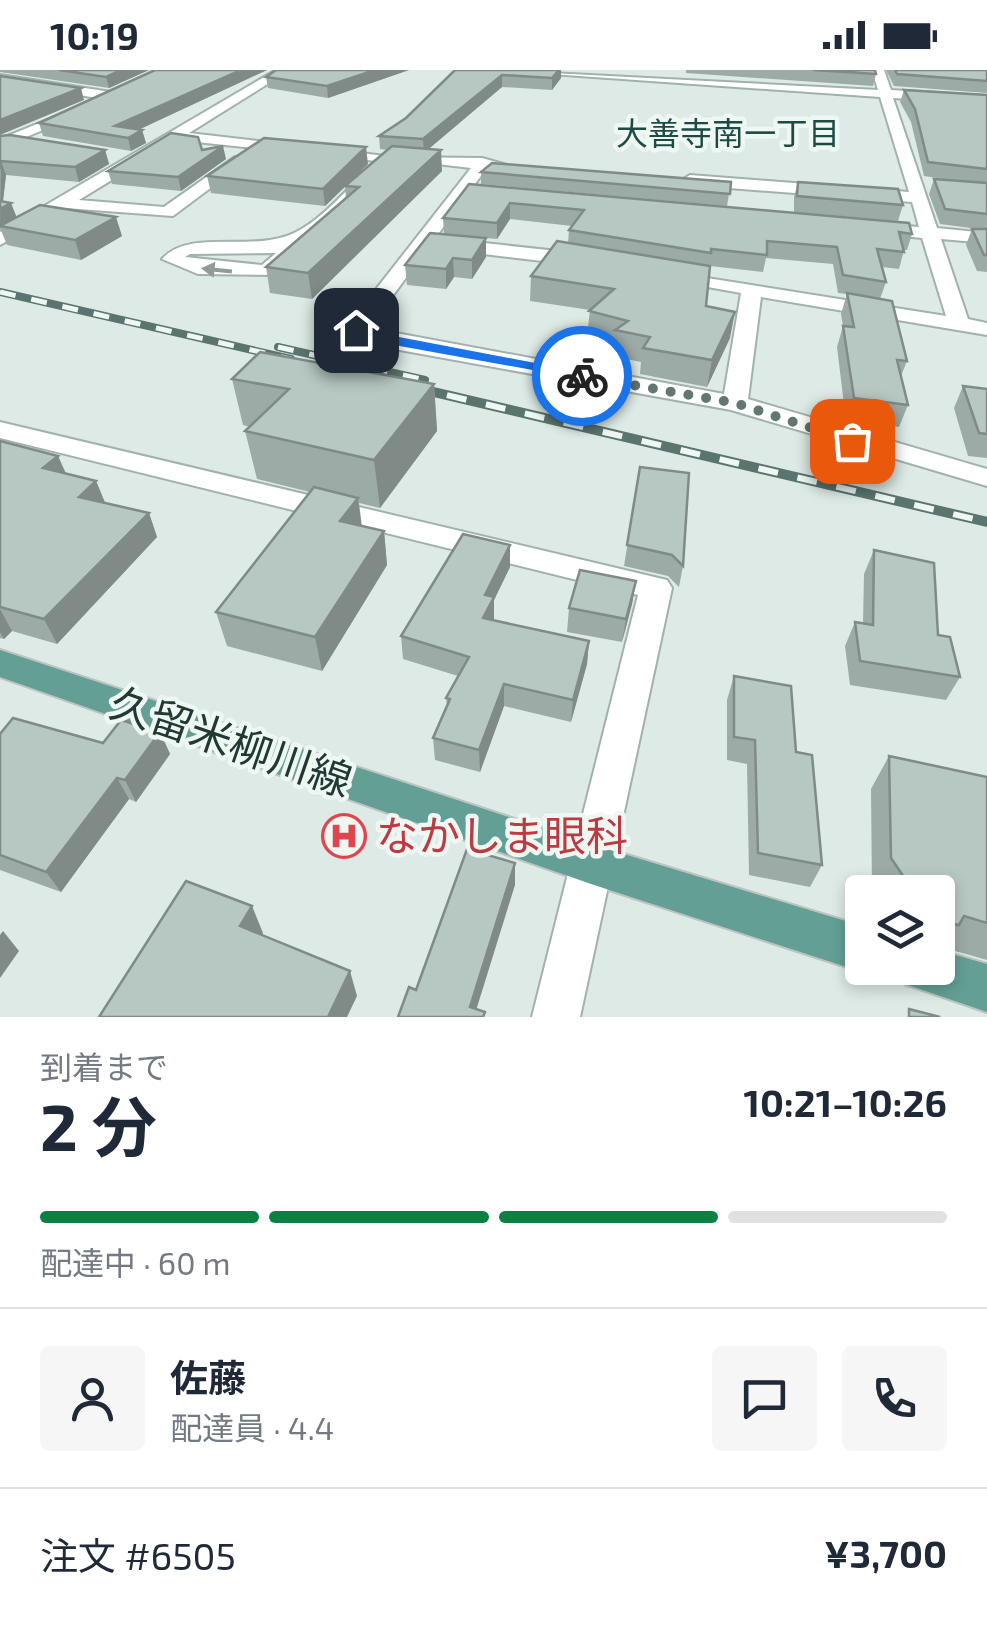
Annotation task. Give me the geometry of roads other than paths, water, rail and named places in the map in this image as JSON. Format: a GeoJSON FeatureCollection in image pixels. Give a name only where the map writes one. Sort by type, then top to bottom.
{"type":"FeatureCollection","features":[{"type":"Feature","properties":{"kind":"main road","name":"久留米柳川線"},"geometry":{"type":"LineString","coordinates":[[0,664],[594,864],[845,944]]}},
{"type":"Feature","properties":{"kind":"main road"},"geometry":{"type":"LineString","coordinates":[[955,978],[987,988]]}},
{"type":"Feature","properties":{"kind":"street"},"geometry":{"type":"LineString","coordinates":[[17,83],[56,70]]}},
{"type":"Feature","properties":{"kind":"street"},"geometry":{"type":"LineString","coordinates":[[0,240],[284,70]]}},
{"type":"Feature","properties":{"kind":"street"},"geometry":{"type":"LineString","coordinates":[[499,70],[676,75],[987,100]]}},
{"type":"Feature","properties":{"kind":"street"},"geometry":{"type":"LineString","coordinates":[[777,70],[777,86]]}},
{"type":"Feature","properties":{"kind":"street"},"geometry":{"type":"LineString","coordinates":[[878,70],[922,189],[930,233],[959,324]]}},
{"type":"Feature","properties":{"kind":"street"},"geometry":{"type":"LineString","coordinates":[[0,79],[118,93],[17,140]]}},
{"type":"Feature","properties":{"kind":"street"},"geometry":{"type":"LineString","coordinates":[[172,135],[388,158],[522,166]]}},
{"type":"Feature","properties":{"kind":"street"},"geometry":{"type":"LineString","coordinates":[[0,140],[56,146]]}},
{"type":"Feature","properties":{"kind":"street"},"geometry":{"type":"LineString","coordinates":[[60,202],[167,212],[262,144]]}},
{"type":"Feature","properties":{"kind":"street"},"geometry":{"type":"LineString","coordinates":[[113,156],[132,159]]}},
{"type":"Feature","properties":{"kind":"street"},"geometry":{"type":"LineString","coordinates":[[301,238],[266,250],[186,248],[171,259],[198,268],[267,271],[388,158]]}},
{"type":"Feature","properties":{"kind":"street"},"geometry":{"type":"LineString","coordinates":[[482,163],[472,192],[420,242],[356,330],[372,338],[735,403],[987,478]]}},
{"type":"Feature","properties":{"kind":"street"},"geometry":{"type":"LineString","coordinates":[[681,179],[922,189]]}},
{"type":"Feature","properties":{"kind":"street"},"geometry":{"type":"LineString","coordinates":[[0,217],[29,222]]}},
{"type":"Feature","properties":{"kind":"street"},"geometry":{"type":"LineString","coordinates":[[852,226],[987,238]]}},
{"type":"Feature","properties":{"kind":"street"},"geometry":{"type":"LineString","coordinates":[[420,242],[603,263]]}},
{"type":"Feature","properties":{"kind":"street"},"geometry":{"type":"LineString","coordinates":[[640,270],[987,329]]}},
{"type":"Feature","properties":{"kind":"street"},"geometry":{"type":"LineString","coordinates":[[735,403],[752,289]]}},
{"type":"Feature","properties":{"kind":"street"},"geometry":{"type":"LineString","coordinates":[[0,430],[656,588],[556,1017]]}},
{"type":"Feature","properties":{"kind":"railway"},"geometry":{"type":"LineString","coordinates":[[0,292],[291,359]]}},
{"type":"Feature","properties":{"kind":"railway"},"geometry":{"type":"LineString","coordinates":[[278,347],[425,380]]}},
{"type":"Feature","properties":{"kind":"railway"},"geometry":{"type":"LineString","coordinates":[[408,386],[987,522]]}},
{"type":"Feature","properties":{"kind":"place","name":"なかしま眼科"},"geometry":{"type":"Point","coordinates":[344,836]}},
{"type":"Feature","properties":{"kind":"district","name":"大善寺南一丁目"},"geometry":{"type":"Point","coordinates":[728,134]}}]}
